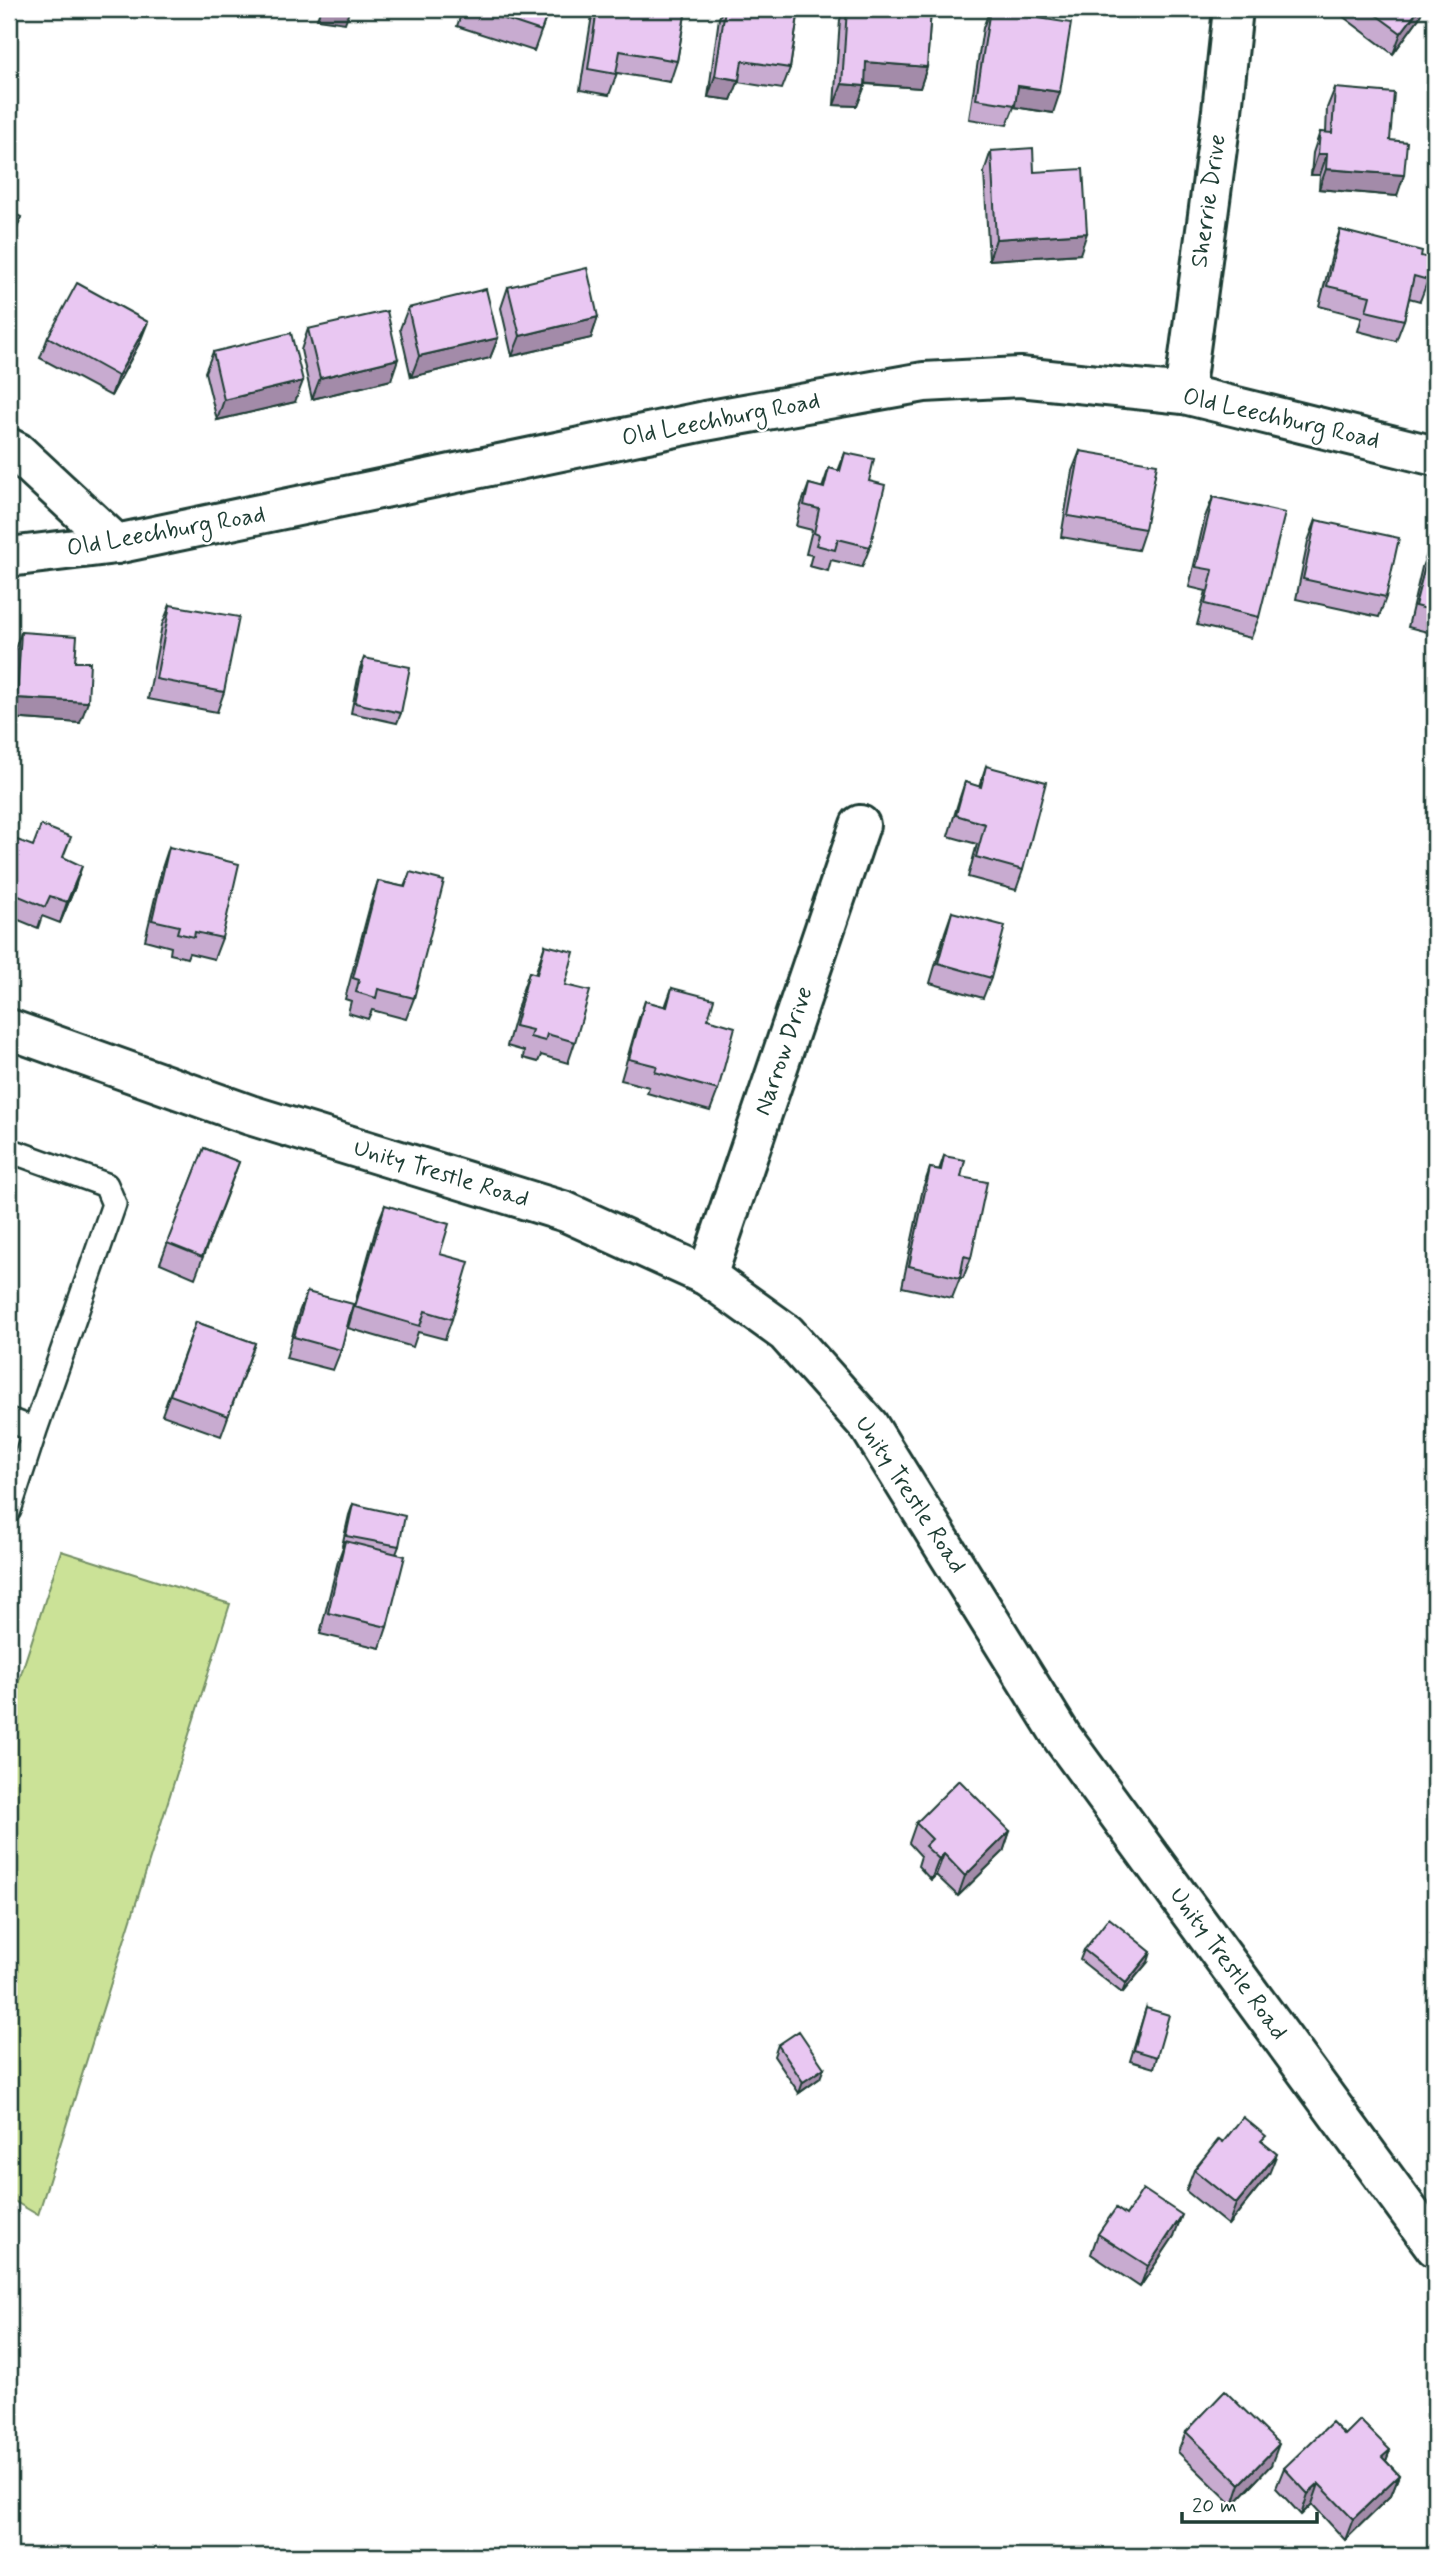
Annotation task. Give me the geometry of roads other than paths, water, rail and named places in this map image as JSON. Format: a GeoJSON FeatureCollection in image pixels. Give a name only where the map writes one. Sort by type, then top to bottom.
{"type":"FeatureCollection","features":[{"type":"Feature","properties":{"kind":"street","name":"Sherrie Drive"},"geometry":{"type":"LineString","coordinates":[[1184,394],[1233,9]]}},
{"type":"Feature","properties":{"kind":"street","name":"Old Leechburg Road"},"geometry":{"type":"LineString","coordinates":[[9,557],[116,544],[705,421],[924,382],[1020,377],[1184,394],[1435,456]]}},
{"type":"Feature","properties":{"kind":"street"},"geometry":{"type":"LineString","coordinates":[[9,448],[17,452],[116,544]]}},
{"type":"Feature","properties":{"kind":"street","name":"Narrow Drive"},"geometry":{"type":"LineString","coordinates":[[707,1276],[860,825]]}},
{"type":"Feature","properties":{"kind":"street","name":"Unity Trestle Road"},"geometry":{"type":"LineString","coordinates":[[9,1028],[250,1115],[566,1212],[707,1276],[786,1333],[869,1426],[1062,1737],[1435,2247]]}},
{"type":"Feature","properties":{"kind":"lane"},"geometry":{"type":"LineString","coordinates":[[9,1150],[106,1185],[114,1204],[9,1510]]}},
{"type":"Feature","properties":{"kind":"lane"},"geometry":{"type":"LineString","coordinates":[[9,1420],[35,1430]]}}]}
